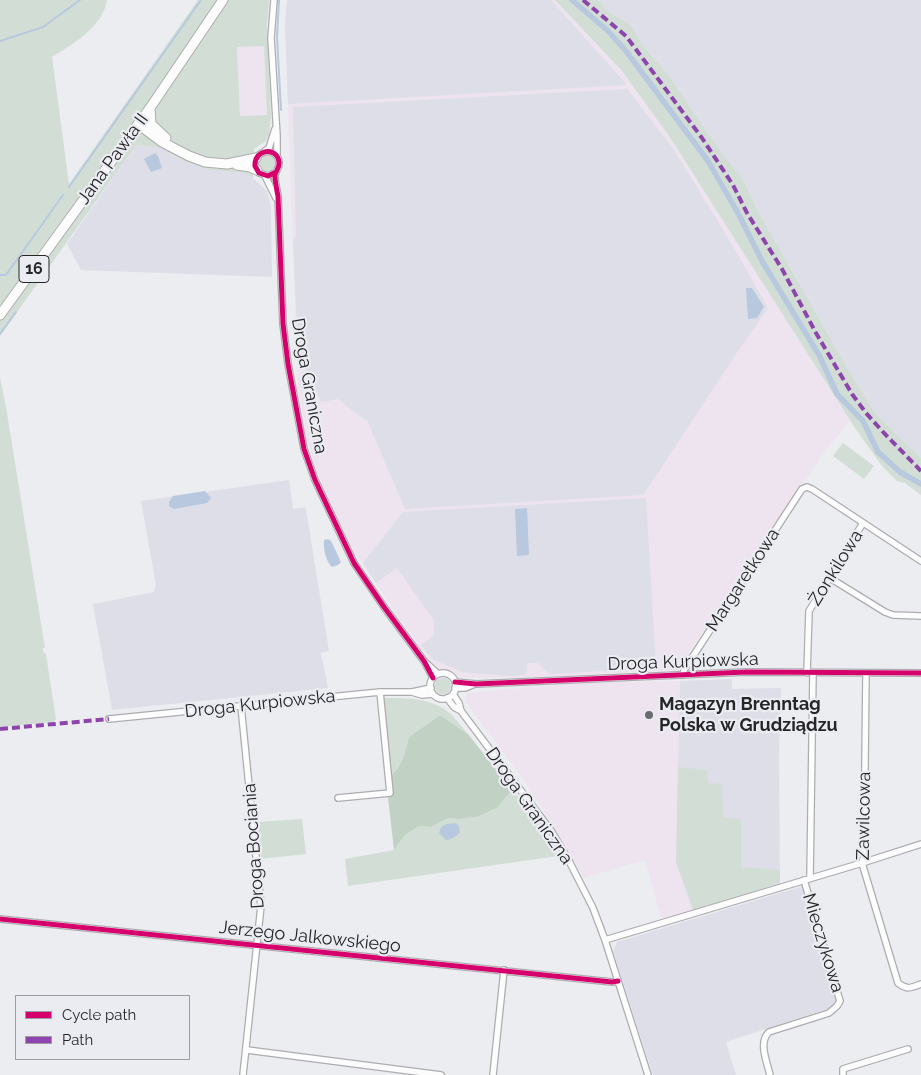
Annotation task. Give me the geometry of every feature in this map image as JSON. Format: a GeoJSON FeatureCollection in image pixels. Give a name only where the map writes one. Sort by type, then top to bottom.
{"type":"FeatureCollection","features":[{"type":"Feature","properties":{"kind":"main road","name":"Jana Pawła II"},"geometry":{"type":"LineString","coordinates":[[0,315],[150,108],[223,0]]}},
{"type":"Feature","properties":{"kind":"main road"},"geometry":{"type":"LineString","coordinates":[[150,108],[151,124],[180,152]]}},
{"type":"Feature","properties":{"kind":"main road"},"geometry":{"type":"LineString","coordinates":[[138,124],[162,142],[205,162],[250,167],[256,170]]}},
{"type":"Feature","properties":{"kind":"main road"},"geometry":{"type":"LineString","coordinates":[[227,164],[256,158]]}},
{"type":"Feature","properties":{"kind":"street"},"geometry":{"type":"LineString","coordinates":[[274,0],[272,38],[279,166],[271,176],[265,176],[256,170],[255,162],[256,158],[269,148],[276,125]]}},
{"type":"Feature","properties":{"kind":"street"},"geometry":{"type":"LineString","coordinates":[[265,151],[269,151],[277,156]]}},
{"type":"Feature","properties":{"kind":"street","name":"Droga Graniczna"},"geometry":{"type":"LineString","coordinates":[[276,172],[285,337],[304,450],[315,480],[354,563],[380,602],[436,676]]}},
{"type":"Feature","properties":{"kind":"street","name":"Droga Graniczna"},"geometry":{"type":"LineString","coordinates":[[265,176],[278,202]]}},
{"type":"Feature","properties":{"kind":"street","name":"Margaretkowa"},"geometry":{"type":"LineString","coordinates":[[683,675],[684,670],[802,489],[812,488],[863,523]]}},
{"type":"Feature","properties":{"kind":"street"},"geometry":{"type":"LineString","coordinates":[[863,523],[921,561]]}},
{"type":"Feature","properties":{"kind":"street","name":"Żonkilowa"},"geometry":{"type":"LineString","coordinates":[[807,879],[809,610],[863,523]]}},
{"type":"Feature","properties":{"kind":"street"},"geometry":{"type":"LineString","coordinates":[[830,578],[885,612],[893,615],[921,616]]}},
{"type":"Feature","properties":{"kind":"street","name":"Droga Kurpiowska"},"geometry":{"type":"LineString","coordinates":[[453,691],[476,684],[746,672],[921,673]]}},
{"type":"Feature","properties":{"kind":"street","name":"Zawilcowa"},"geometry":{"type":"LineString","coordinates":[[866,673],[864,856],[862,864],[898,983],[904,988],[921,984]]}},
{"type":"Feature","properties":{"kind":"street"},"geometry":{"type":"LineString","coordinates":[[446,674],[453,678],[453,691],[439,698],[432,691],[436,676],[446,674]]}},
{"type":"Feature","properties":{"kind":"street","name":"Droga Kurpiowska"},"geometry":{"type":"LineString","coordinates":[[109,719],[380,692],[432,691]]}},
{"type":"Feature","properties":{"kind":"street","name":"Droga Graniczna"},"geometry":{"type":"LineString","coordinates":[[453,691],[454,707],[461,711],[552,832],[593,908],[648,1075]]}},
{"type":"Feature","properties":{"kind":"street"},"geometry":{"type":"LineString","coordinates":[[338,798],[390,793],[380,692]]}},
{"type":"Feature","properties":{"kind":"street","name":"Droga Bociania"},"geometry":{"type":"LineString","coordinates":[[242,706],[261,906],[243,1075]]}},
{"type":"Feature","properties":{"kind":"street","name":"Mieczykowa"},"geometry":{"type":"LineString","coordinates":[[605,940],[862,864],[921,844]]}},
{"type":"Feature","properties":{"kind":"street","name":"Mieczykowa"},"geometry":{"type":"LineString","coordinates":[[770,1075],[763,1045],[764,1036],[769,1032],[829,1013],[840,1001],[807,879]]}},
{"type":"Feature","properties":{"kind":"street","name":"Jerzego Jalkowskiego"},"geometry":{"type":"LineString","coordinates":[[0,919],[612,982],[618,981]]}},
{"type":"Feature","properties":{"kind":"street"},"geometry":{"type":"LineString","coordinates":[[493,1075],[504,970]]}},
{"type":"Feature","properties":{"kind":"street"},"geometry":{"type":"LineString","coordinates":[[843,1072],[908,1049]]}},
{"type":"Feature","properties":{"kind":"street"},"geometry":{"type":"LineString","coordinates":[[247,1050],[441,1075]]}},
{"type":"Feature","properties":{"kind":"shaded area"},"geometry":{"type":"Polygon","coordinates":[[[0,0],[107,0],[104,10],[93,27],[78,40],[52,57],[69,184],[198,0],[269,0],[267,24],[271,117],[269,134],[266,141],[254,149],[253,178],[245,173],[209,170],[186,162],[160,148],[136,145],[0,336],[0,0]],[[264,46],[237,47],[240,116],[267,115],[264,46]]]}},
{"type":"Feature","properties":{"kind":"shaded area"},"geometry":{"type":"Polygon","coordinates":[[[287,0],[555,0],[622,71],[669,136],[850,420],[823,454],[677,670],[519,678],[460,678],[452,671],[438,668],[422,651],[346,540],[315,468],[305,433],[298,389],[285,24],[287,0]]]}},
{"type":"Feature","properties":{"kind":"shaded area"},"geometry":{"type":"Polygon","coordinates":[[[287,0],[551,0],[627,85],[288,104],[285,24],[287,0]]]}},
{"type":"Feature","properties":{"kind":"shaded area"},"geometry":{"type":"Polygon","coordinates":[[[555,0],[598,0],[609,12],[631,25],[643,46],[668,74],[706,131],[744,181],[758,211],[875,413],[921,458],[921,495],[905,483],[897,481],[882,466],[855,428],[669,136],[622,71],[555,0]]]}},
{"type":"Feature","properties":{"kind":"shaded area"},"geometry":{"type":"Polygon","coordinates":[[[598,0],[921,0],[921,458],[875,413],[758,211],[744,181],[706,131],[668,74],[643,46],[631,25],[609,12],[598,0]]]}},
{"type":"Feature","properties":{"kind":"shaded area"},"geometry":{"type":"Polygon","coordinates":[[[264,45],[268,115],[240,116],[237,47],[264,45]]]}},
{"type":"Feature","properties":{"kind":"shaded area"},"geometry":{"type":"Polygon","coordinates":[[[627,89],[672,147],[768,308],[643,495],[405,509],[367,420],[338,399],[321,402],[298,349],[293,242],[296,236],[293,107],[627,89]]]}},
{"type":"Feature","properties":{"kind":"shaded area"},"geometry":{"type":"Polygon","coordinates":[[[136,145],[160,148],[186,162],[209,170],[245,173],[267,191],[271,206],[272,277],[81,270],[67,244],[136,145]]]}},
{"type":"Feature","properties":{"kind":"shaded area"},"geometry":{"type":"Polygon","coordinates":[[[267,155],[275,163],[267,171],[259,163],[267,155]]]}},
{"type":"Feature","properties":{"kind":"shaded area"},"geometry":{"type":"Polygon","coordinates":[[[0,377],[45,648],[43,648],[43,652],[46,654],[56,719],[54,722],[0,727],[0,377]]]}},
{"type":"Feature","properties":{"kind":"shaded area"},"geometry":{"type":"Polygon","coordinates":[[[843,443],[874,466],[864,479],[833,456],[843,443]]]}},
{"type":"Feature","properties":{"kind":"shaded area"},"geometry":{"type":"Polygon","coordinates":[[[289,480],[293,509],[305,507],[306,510],[329,651],[321,653],[328,688],[112,710],[93,604],[154,592],[156,585],[141,501],[289,480]]]}},
{"type":"Feature","properties":{"kind":"shaded area"},"geometry":{"type":"Polygon","coordinates":[[[646,498],[656,668],[549,674],[538,663],[527,663],[527,671],[524,675],[508,676],[463,672],[432,659],[421,645],[434,635],[434,620],[397,568],[376,583],[363,563],[403,512],[646,498]]]}},
{"type":"Feature","properties":{"kind":"shaded area"},"geometry":{"type":"Polygon","coordinates":[[[443,678],[449,680],[451,686],[449,692],[443,694],[437,692],[435,686],[437,680],[443,678]]]}},
{"type":"Feature","properties":{"kind":"shaded area"},"geometry":{"type":"Polygon","coordinates":[[[732,679],[732,689],[781,688],[779,754],[780,883],[693,910],[676,862],[680,681],[732,679]]]}},
{"type":"Feature","properties":{"kind":"shaded area"},"geometry":{"type":"Polygon","coordinates":[[[680,681],[676,862],[693,910],[661,918],[645,860],[584,878],[551,822],[518,772],[465,701],[467,693],[575,683],[680,681]]]}},
{"type":"Feature","properties":{"kind":"shaded area"},"geometry":{"type":"Polygon","coordinates":[[[378,698],[417,700],[436,705],[445,709],[453,716],[468,734],[440,715],[409,737],[399,766],[386,780],[378,698]]]}},
{"type":"Feature","properties":{"kind":"shaded area"},"geometry":{"type":"Polygon","coordinates":[[[678,767],[707,770],[708,783],[722,784],[723,817],[741,819],[741,867],[780,870],[780,883],[693,910],[676,862],[678,767]]]}},
{"type":"Feature","properties":{"kind":"shaded area"},"geometry":{"type":"Polygon","coordinates":[[[512,790],[538,820],[558,856],[348,886],[345,859],[394,850],[405,835],[419,826],[431,827],[448,818],[477,817],[497,808],[512,790]]]}},
{"type":"Feature","properties":{"kind":"shaded area"},"geometry":{"type":"Polygon","coordinates":[[[302,819],[306,854],[261,859],[257,822],[302,819]]]}},
{"type":"Feature","properties":{"kind":"shaded area"},"geometry":{"type":"Polygon","coordinates":[[[803,886],[839,1000],[833,1007],[726,1042],[736,1075],[653,1075],[613,951],[617,942],[803,886]]]}},
{"type":"Feature","properties":{"kind":"green space"},"geometry":{"type":"Polygon","coordinates":[[[440,715],[468,734],[512,790],[497,808],[477,817],[448,818],[431,827],[419,826],[405,835],[394,850],[386,780],[399,766],[409,737],[440,715]]]}},
{"type":"Feature","properties":{"kind":"water"},"geometry":{"type":"Polygon","coordinates":[[[155,153],[162,168],[151,172],[144,159],[155,153]]]}},
{"type":"Feature","properties":{"kind":"water"},"geometry":{"type":"Polygon","coordinates":[[[746,288],[752,288],[764,307],[757,318],[748,319],[746,288]]]}},
{"type":"Feature","properties":{"kind":"water"},"geometry":{"type":"Polygon","coordinates":[[[205,491],[211,498],[207,503],[174,509],[169,506],[173,496],[205,491]]]}},
{"type":"Feature","properties":{"kind":"water"},"geometry":{"type":"Polygon","coordinates":[[[527,508],[529,555],[517,556],[515,509],[527,508]]]}},
{"type":"Feature","properties":{"kind":"water"},"geometry":{"type":"Polygon","coordinates":[[[328,539],[331,541],[341,562],[332,567],[328,562],[325,551],[324,540],[328,539]]]}},
{"type":"Feature","properties":{"kind":"water"},"geometry":{"type":"Polygon","coordinates":[[[456,823],[459,826],[460,832],[454,838],[446,840],[439,833],[441,827],[456,823]]]}},
{"type":"Feature","properties":{"kind":"waterway"},"geometry":{"type":"LineString","coordinates":[[0,41],[43,27],[80,0]]}},
{"type":"Feature","properties":{"kind":"waterway"},"geometry":{"type":"LineString","coordinates":[[69,187],[201,0]]}},
{"type":"Feature","properties":{"kind":"waterway"},"geometry":{"type":"LineString","coordinates":[[279,0],[277,37],[281,110]]}},
{"type":"Feature","properties":{"kind":"waterway"},"geometry":{"type":"LineString","coordinates":[[572,0],[608,31],[626,51],[708,161],[739,215],[762,261],[819,355],[837,394],[863,421],[878,452],[900,472],[921,484]]}},
{"type":"Feature","properties":{"kind":"waterway"},"geometry":{"type":"LineString","coordinates":[[0,275],[6,275],[63,195]]}},
{"type":"Feature","properties":{"kind":"waterway"},"geometry":{"type":"LineString","coordinates":[[0,334],[16,312]]}},
{"type":"Feature","properties":{"kind":"marked path"},"geometry":{"type":"LineString","coordinates":[[583,0],[626,36],[702,138],[733,185],[747,213],[782,269],[816,333],[852,394],[866,413],[921,471]]}},
{"type":"Feature","properties":{"kind":"marked path"},"geometry":{"type":"LineString","coordinates":[[0,729],[109,719]]}},
{"type":"Feature","properties":{"kind":"cycle path"},"geometry":{"type":"LineString","coordinates":[[276,172],[268,176],[259,173],[255,166],[258,156],[266,152],[274,153],[279,162],[275,176],[278,196],[283,324],[288,364],[304,449],[315,480],[354,563],[424,661],[433,678]]}},
{"type":"Feature","properties":{"kind":"cycle path"},"geometry":{"type":"LineString","coordinates":[[455,682],[476,684],[746,672],[921,673]]}},
{"type":"Feature","properties":{"kind":"cycle path"},"geometry":{"type":"LineString","coordinates":[[0,919],[612,982],[618,981]]}},
{"type":"Feature","properties":{"kind":"place","name":"Magazyn Brenntag Polska w Grudziądzu"},"geometry":{"type":"Point","coordinates":[649,715]}}]}
